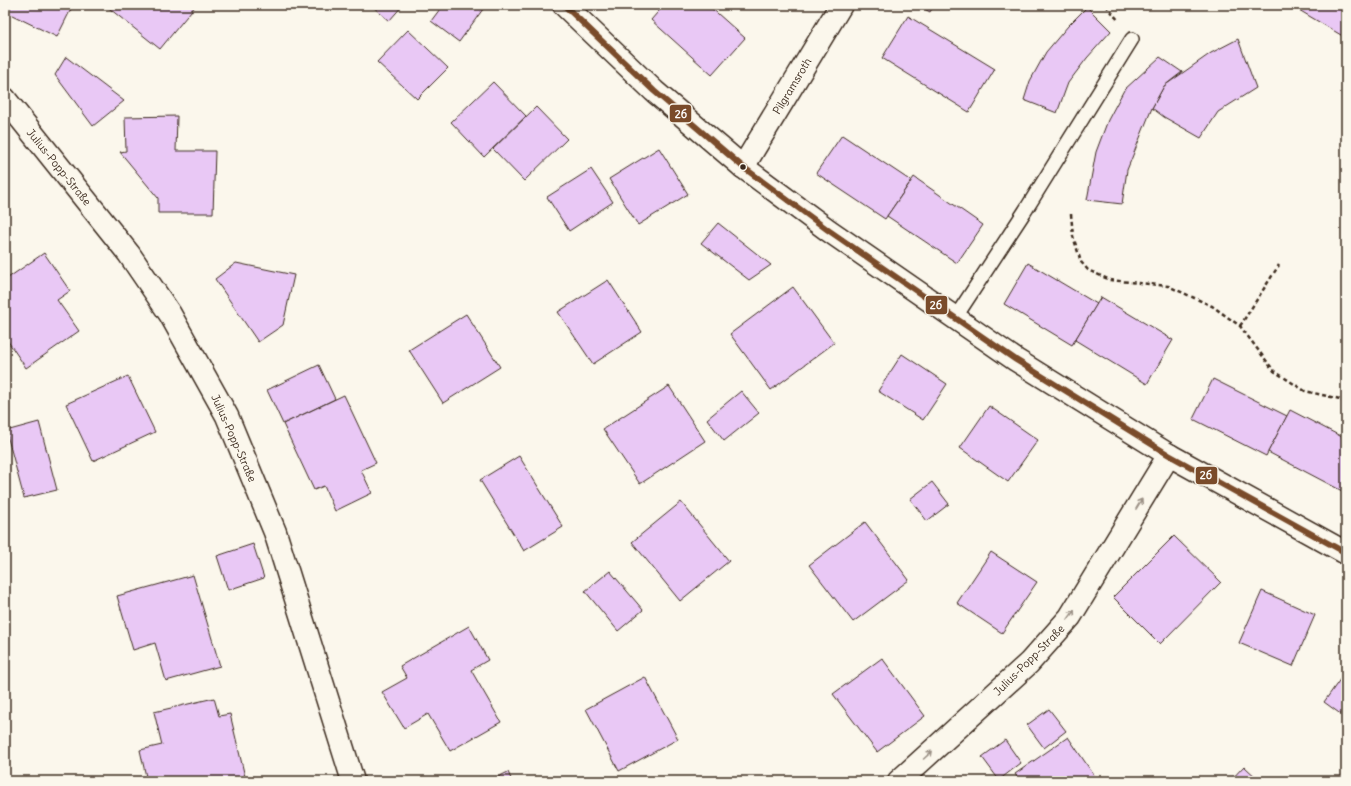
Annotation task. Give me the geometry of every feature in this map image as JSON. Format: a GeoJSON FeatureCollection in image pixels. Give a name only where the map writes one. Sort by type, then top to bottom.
{"type":"FeatureCollection","features":[{"type":"Feature","properties":{"kind":"street"},"geometry":{"type":"LineString","coordinates":[[564,5],[654,92],[743,166],[828,230],[1016,360],[1169,455],[1346,551]]}},
{"type":"Feature","properties":{"kind":"street","name":"Pilgramsroth"},"geometry":{"type":"LineString","coordinates":[[743,166],[841,5]]}},
{"type":"Feature","properties":{"kind":"street","name":"Julius-Popp-Straße"},"geometry":{"type":"LineString","coordinates":[[5,99],[128,254],[170,314],[227,416],[275,532],[350,773]]}},
{"type":"Feature","properties":{"kind":"street","name":"Julius-Popp-Straße"},"geometry":{"type":"LineString","coordinates":[[899,781],[1029,663],[1070,617],[1169,455]]}},
{"type":"Feature","properties":{"kind":"lane"},"geometry":{"type":"LineString","coordinates":[[955,318],[1029,204],[1132,39]]}},
{"type":"Feature","properties":{"kind":"path"},"geometry":{"type":"LineString","coordinates":[[1071,214],[1072,236],[1082,262],[1088,270],[1110,280],[1168,286],[1212,306],[1240,326],[1274,371],[1305,390],[1340,399],[1346,404]]}},
{"type":"Feature","properties":{"kind":"path"},"geometry":{"type":"LineString","coordinates":[[1240,326],[1279,265]]}},
{"type":"Feature","properties":{"kind":"building"},"geometry":{"type":"Polygon","coordinates":[[[12,5],[73,5],[57,37],[8,13],[12,5]]]}},
{"type":"Feature","properties":{"kind":"building"},"geometry":{"type":"Polygon","coordinates":[[[105,5],[196,5],[160,49],[105,5]]]}},
{"type":"Feature","properties":{"kind":"building"},"geometry":{"type":"Polygon","coordinates":[[[371,5],[403,5],[389,21],[371,5]]]}},
{"type":"Feature","properties":{"kind":"building"},"geometry":{"type":"Polygon","coordinates":[[[443,5],[486,5],[459,42],[431,21],[443,5]]]}},
{"type":"Feature","properties":{"kind":"building"},"geometry":{"type":"Polygon","coordinates":[[[664,5],[708,5],[745,38],[712,75],[651,20],[664,5]]]}},
{"type":"Feature","properties":{"kind":"building"},"geometry":{"type":"Polygon","coordinates":[[[917,5],[934,5],[930,12],[917,5]]]}},
{"type":"Feature","properties":{"kind":"building"},"geometry":{"type":"Polygon","coordinates":[[[1302,5],[1346,5],[1346,38],[1299,10],[1302,5]]]}},
{"type":"Feature","properties":{"kind":"building"},"geometry":{"type":"Polygon","coordinates":[[[1087,7],[1111,31],[1087,58],[1068,83],[1057,113],[1024,100],[1030,81],[1046,52],[1068,26],[1087,7]]]}},
{"type":"Feature","properties":{"kind":"building"},"geometry":{"type":"Polygon","coordinates":[[[908,16],[995,69],[969,112],[882,58],[908,16]]]}},
{"type":"Feature","properties":{"kind":"building"},"geometry":{"type":"Polygon","coordinates":[[[408,30],[448,68],[417,99],[377,62],[408,30]]]}},
{"type":"Feature","properties":{"kind":"building"},"geometry":{"type":"Polygon","coordinates":[[[1238,39],[1256,88],[1218,112],[1201,138],[1164,117],[1152,108],[1164,86],[1211,53],[1238,39]]]}},
{"type":"Feature","properties":{"kind":"building"},"geometry":{"type":"Polygon","coordinates":[[[66,57],[124,101],[93,126],[55,75],[66,57]]]}},
{"type":"Feature","properties":{"kind":"building"},"geometry":{"type":"Polygon","coordinates":[[[1160,57],[1182,72],[1164,86],[1152,108],[1127,170],[1122,204],[1087,200],[1096,152],[1108,120],[1124,90],[1160,57]]]}},
{"type":"Feature","properties":{"kind":"building"},"geometry":{"type":"Polygon","coordinates":[[[493,82],[526,116],[484,157],[451,122],[493,82]]]}},
{"type":"Feature","properties":{"kind":"building"},"geometry":{"type":"Polygon","coordinates":[[[536,107],[567,139],[524,181],[493,149],[536,107]]]}},
{"type":"Feature","properties":{"kind":"building"},"geometry":{"type":"Polygon","coordinates":[[[177,116],[176,151],[215,151],[213,213],[158,213],[158,198],[120,152],[126,151],[125,117],[177,116]]]}},
{"type":"Feature","properties":{"kind":"building"},"geometry":{"type":"Polygon","coordinates":[[[842,135],[911,181],[885,219],[816,173],[842,135]]]}},
{"type":"Feature","properties":{"kind":"building"},"geometry":{"type":"Polygon","coordinates":[[[659,148],[688,194],[638,225],[609,179],[659,148]]]}},
{"type":"Feature","properties":{"kind":"building"},"geometry":{"type":"Polygon","coordinates":[[[591,169],[613,202],[569,231],[547,197],[591,169]]]}},
{"type":"Feature","properties":{"kind":"building"},"geometry":{"type":"Polygon","coordinates":[[[914,177],[983,225],[957,263],[887,216],[914,177]]]}},
{"type":"Feature","properties":{"kind":"building"},"geometry":{"type":"Polygon","coordinates":[[[718,223],[771,265],[749,280],[701,243],[718,223]]]}},
{"type":"Feature","properties":{"kind":"building"},"geometry":{"type":"Polygon","coordinates":[[[44,253],[70,291],[57,300],[79,331],[26,368],[5,337],[5,280],[44,253]]]}},
{"type":"Feature","properties":{"kind":"building"},"geometry":{"type":"Polygon","coordinates":[[[236,263],[294,275],[283,325],[258,342],[215,279],[236,263]]]}},
{"type":"Feature","properties":{"kind":"building"},"geometry":{"type":"Polygon","coordinates":[[[1028,263],[1097,304],[1072,345],[1004,304],[1028,263]]]}},
{"type":"Feature","properties":{"kind":"building"},"geometry":{"type":"Polygon","coordinates":[[[608,280],[642,332],[593,364],[558,312],[608,280]]]}},
{"type":"Feature","properties":{"kind":"building"},"geometry":{"type":"Polygon","coordinates":[[[793,287],[834,343],[771,390],[730,334],[793,287]]]}},
{"type":"Feature","properties":{"kind":"building"},"geometry":{"type":"Polygon","coordinates":[[[1101,297],[1173,340],[1147,384],[1075,340],[1101,297]]]}},
{"type":"Feature","properties":{"kind":"building"},"geometry":{"type":"Polygon","coordinates":[[[466,314],[500,367],[443,403],[409,350],[466,314]]]}},
{"type":"Feature","properties":{"kind":"building"},"geometry":{"type":"Polygon","coordinates":[[[902,354],[947,384],[923,420],[878,391],[902,354]]]}},
{"type":"Feature","properties":{"kind":"building"},"geometry":{"type":"Polygon","coordinates":[[[319,365],[335,399],[283,424],[267,390],[319,365]]]}},
{"type":"Feature","properties":{"kind":"building"},"geometry":{"type":"Polygon","coordinates":[[[128,376],[155,432],[93,461],[66,404],[128,376]]]}},
{"type":"Feature","properties":{"kind":"building"},"geometry":{"type":"Polygon","coordinates":[[[1213,379],[1287,416],[1266,456],[1193,419],[1213,379]]]}},
{"type":"Feature","properties":{"kind":"building"},"geometry":{"type":"Polygon","coordinates":[[[669,386],[705,441],[640,484],[603,429],[669,386]]]}},
{"type":"Feature","properties":{"kind":"building"},"geometry":{"type":"Polygon","coordinates":[[[741,391],[759,413],[724,441],[707,419],[741,391]]]}},
{"type":"Feature","properties":{"kind":"building"},"geometry":{"type":"Polygon","coordinates":[[[344,395],[376,463],[361,470],[372,493],[335,511],[324,486],[314,490],[283,424],[344,395]]]}},
{"type":"Feature","properties":{"kind":"building"},"geometry":{"type":"Polygon","coordinates":[[[989,406],[1038,440],[1008,482],[960,448],[989,406]]]}},
{"type":"Feature","properties":{"kind":"building"},"geometry":{"type":"Polygon","coordinates":[[[1290,410],[1346,439],[1346,488],[1344,492],[1268,452],[1290,410]]]}},
{"type":"Feature","properties":{"kind":"building"},"geometry":{"type":"Polygon","coordinates":[[[39,422],[57,490],[24,498],[6,431],[39,422]]]}},
{"type":"Feature","properties":{"kind":"building"},"geometry":{"type":"Polygon","coordinates":[[[519,456],[563,527],[524,551],[480,480],[519,456]]]}},
{"type":"Feature","properties":{"kind":"building"},"geometry":{"type":"Polygon","coordinates":[[[932,482],[949,504],[927,521],[910,499],[932,482]]]}},
{"type":"Feature","properties":{"kind":"building"},"geometry":{"type":"Polygon","coordinates":[[[681,502],[729,561],[680,601],[632,542],[681,502]]]}},
{"type":"Feature","properties":{"kind":"building"},"geometry":{"type":"Polygon","coordinates":[[[865,522],[909,580],[853,622],[809,565],[865,522]]]}},
{"type":"Feature","properties":{"kind":"building"},"geometry":{"type":"Polygon","coordinates":[[[1174,536],[1221,582],[1160,644],[1113,597],[1174,536]]]}},
{"type":"Feature","properties":{"kind":"building"},"geometry":{"type":"Polygon","coordinates":[[[253,544],[264,578],[228,590],[217,556],[253,544]]]}},
{"type":"Feature","properties":{"kind":"building"},"geometry":{"type":"Polygon","coordinates":[[[991,552],[1037,582],[1002,633],[957,603],[991,552]]]}},
{"type":"Feature","properties":{"kind":"building"},"geometry":{"type":"Polygon","coordinates":[[[610,571],[643,610],[618,631],[585,591],[610,571]]]}},
{"type":"Feature","properties":{"kind":"building"},"geometry":{"type":"Polygon","coordinates":[[[193,575],[220,666],[166,681],[155,643],[133,650],[117,596],[193,575]]]}},
{"type":"Feature","properties":{"kind":"building"},"geometry":{"type":"Polygon","coordinates":[[[1262,591],[1315,615],[1293,666],[1239,643],[1262,591]]]}},
{"type":"Feature","properties":{"kind":"building"},"geometry":{"type":"Polygon","coordinates":[[[469,626],[488,660],[471,670],[501,722],[450,751],[428,714],[404,728],[382,692],[407,678],[400,666],[469,626]]]}},
{"type":"Feature","properties":{"kind":"building"},"geometry":{"type":"Polygon","coordinates":[[[882,658],[925,716],[877,752],[833,694],[882,658]]]}},
{"type":"Feature","properties":{"kind":"building"},"geometry":{"type":"Polygon","coordinates":[[[1346,671],[1346,718],[1324,702],[1346,671]]]}},
{"type":"Feature","properties":{"kind":"building"},"geometry":{"type":"Polygon","coordinates":[[[645,677],[678,739],[619,771],[586,709],[645,677]]]}},
{"type":"Feature","properties":{"kind":"building"},"geometry":{"type":"Polygon","coordinates":[[[214,698],[219,716],[230,714],[246,781],[147,781],[140,750],[162,745],[154,712],[214,698]]]}},
{"type":"Feature","properties":{"kind":"building"},"geometry":{"type":"Polygon","coordinates":[[[1049,709],[1066,731],[1044,748],[1027,725],[1049,709]]]}},
{"type":"Feature","properties":{"kind":"building"},"geometry":{"type":"Polygon","coordinates":[[[1068,737],[1098,781],[1020,781],[1015,774],[1068,737]]]}},
{"type":"Feature","properties":{"kind":"building"},"geometry":{"type":"Polygon","coordinates":[[[1005,740],[1021,763],[999,780],[982,757],[1005,740]]]}},
{"type":"Feature","properties":{"kind":"building"},"geometry":{"type":"Polygon","coordinates":[[[1244,766],[1260,781],[1230,781],[1244,766]]]}},
{"type":"Feature","properties":{"kind":"building"},"geometry":{"type":"Polygon","coordinates":[[[508,772],[512,781],[490,781],[508,772]]]}},
{"type":"Feature","properties":{"kind":"transit line","name":"26"},"geometry":{"type":"LineString","coordinates":[[564,5],[654,91],[743,167],[828,230],[1016,360],[1169,455],[1346,553]]}}]}
